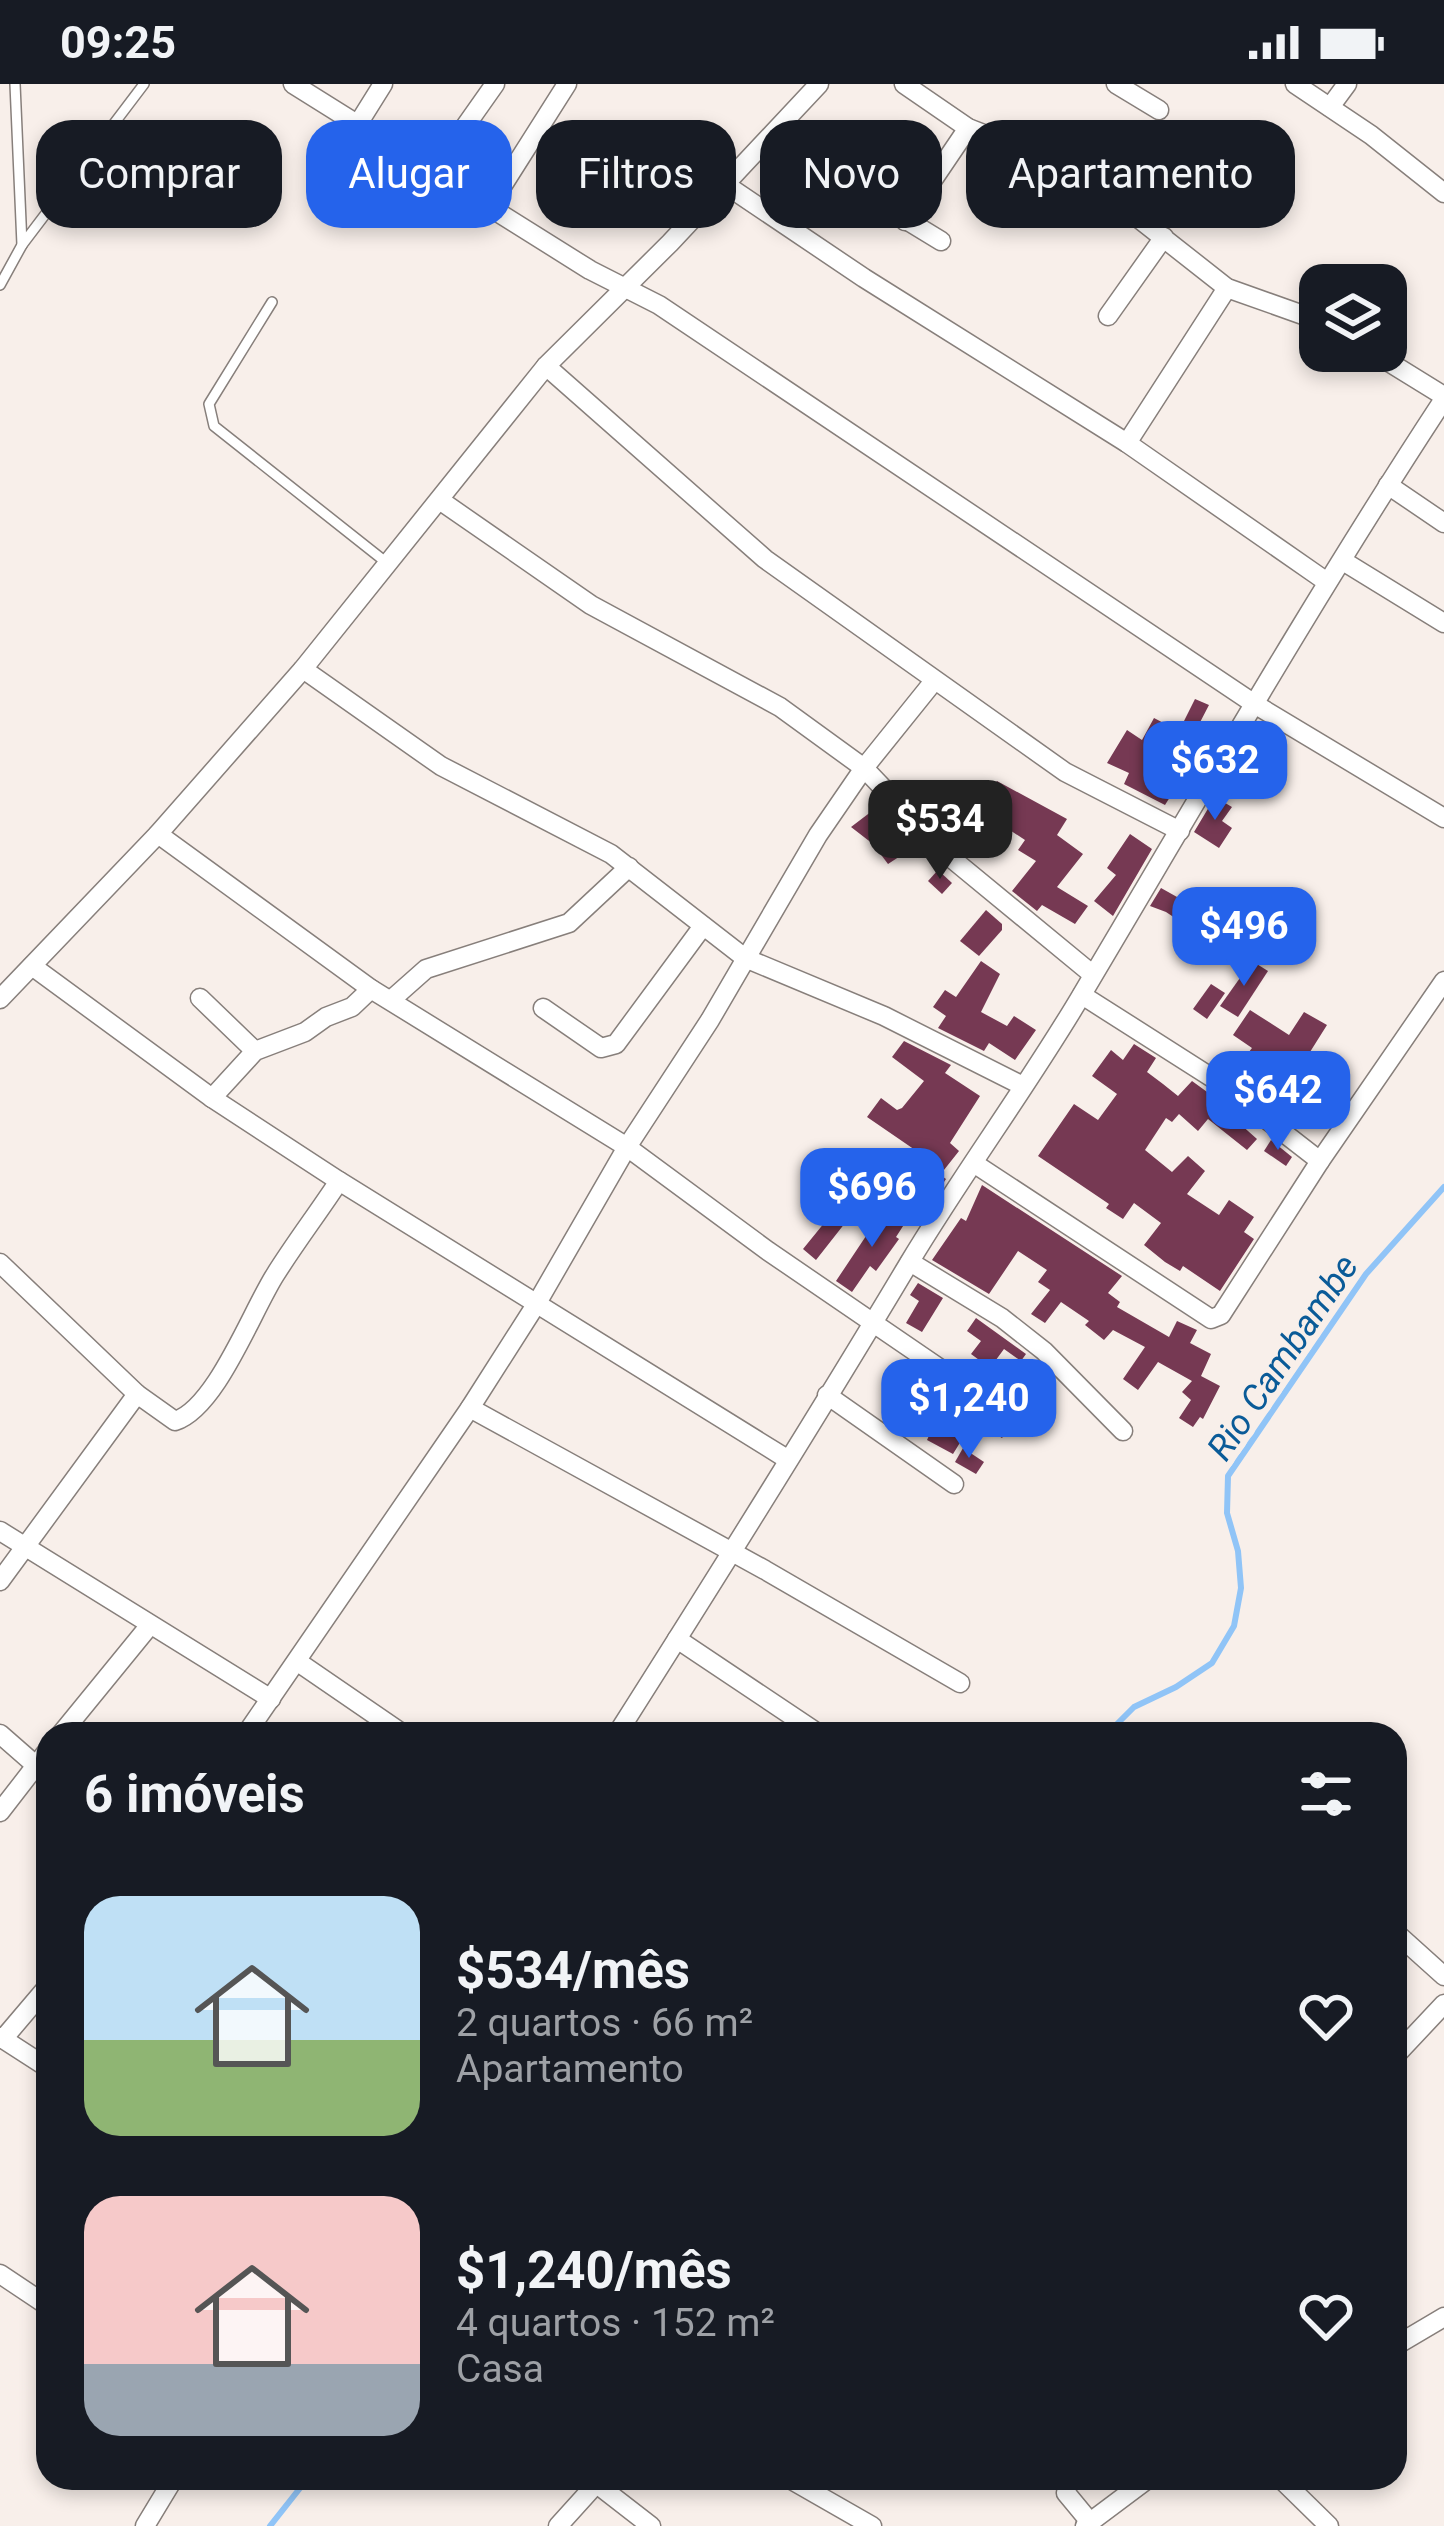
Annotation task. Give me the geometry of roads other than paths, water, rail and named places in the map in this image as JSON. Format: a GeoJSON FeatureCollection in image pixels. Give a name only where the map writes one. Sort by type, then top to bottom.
{"type":"FeatureCollection","features":[{"type":"Feature","properties":{"kind":"street"},"geometry":{"type":"LineString","coordinates":[[360,120],[383,84]]}},
{"type":"Feature","properties":{"kind":"street"},"geometry":{"type":"LineString","coordinates":[[470,120],[495,84]]}},
{"type":"Feature","properties":{"kind":"street"},"geometry":{"type":"LineString","coordinates":[[512,171],[567,84]]}},
{"type":"Feature","properties":{"kind":"street"},"geometry":{"type":"LineString","coordinates":[[788,120],[819,84]]}},
{"type":"Feature","properties":{"kind":"street"},"geometry":{"type":"LineString","coordinates":[[904,84],[966,127]]}},
{"type":"Feature","properties":{"kind":"street"},"geometry":{"type":"LineString","coordinates":[[1116,84],[1159,110]]}},
{"type":"Feature","properties":{"kind":"street"},"geometry":{"type":"LineString","coordinates":[[1294,84],[1444,193]]}},
{"type":"Feature","properties":{"kind":"street"},"geometry":{"type":"LineString","coordinates":[[1330,107],[1347,84]]}},
{"type":"Feature","properties":{"kind":"street"},"geometry":{"type":"LineString","coordinates":[[306,87],[352,120]]}},
{"type":"Feature","properties":{"kind":"street"},"geometry":{"type":"LineString","coordinates":[[942,166],[966,131]]}},
{"type":"Feature","properties":{"kind":"street"},"geometry":{"type":"LineString","coordinates":[[736,175],[760,150]]}},
{"type":"Feature","properties":{"kind":"street"},"geometry":{"type":"LineString","coordinates":[[736,192],[1127,443],[1327,582]]}},
{"type":"Feature","properties":{"kind":"street"},"geometry":{"type":"LineString","coordinates":[[512,221],[726,349],[1256,705],[1444,818]]}},
{"type":"Feature","properties":{"kind":"street"},"geometry":{"type":"LineString","coordinates":[[2,992],[158,834],[303,669],[546,366],[684,228]]}},
{"type":"Feature","properties":{"kind":"street"},"geometry":{"type":"LineString","coordinates":[[918,228],[941,241]]}},
{"type":"Feature","properties":{"kind":"street"},"geometry":{"type":"LineString","coordinates":[[1151,228],[1228,288],[1299,313]]}},
{"type":"Feature","properties":{"kind":"street"},"geometry":{"type":"LineString","coordinates":[[1108,316],[1164,237]]}},
{"type":"Feature","properties":{"kind":"street"},"geometry":{"type":"LineString","coordinates":[[1127,443],[1228,288]]}},
{"type":"Feature","properties":{"kind":"street"},"geometry":{"type":"LineString","coordinates":[[546,366],[764,559],[1065,772],[1180,831]]}},
{"type":"Feature","properties":{"kind":"street"},"geometry":{"type":"LineString","coordinates":[[625,1722],[1082,995],[1327,582],[1444,398],[1404,372]]}},
{"type":"Feature","properties":{"kind":"street"},"geometry":{"type":"LineString","coordinates":[[1388,484],[1444,524]]}},
{"type":"Feature","properties":{"kind":"street"},"geometry":{"type":"LineString","coordinates":[[441,501],[591,605],[779,706],[864,768],[945,853],[1092,974]]}},
{"type":"Feature","properties":{"kind":"street"},"geometry":{"type":"LineString","coordinates":[[1343,561],[1444,622]]}},
{"type":"Feature","properties":{"kind":"street"},"geometry":{"type":"LineString","coordinates":[[303,669],[441,766],[610,854],[745,958],[884,1016],[1023,1086]]}},
{"type":"Feature","properties":{"kind":"street"},"geometry":{"type":"LineString","coordinates":[[255,1722],[537,1304],[818,835],[934,680]]}},
{"type":"Feature","properties":{"kind":"street"},"geometry":{"type":"LineString","coordinates":[[158,834],[371,989],[627,1147],[1024,1426]]}},
{"type":"Feature","properties":{"kind":"street"},"geometry":{"type":"LineString","coordinates":[[391,1000],[426,969],[569,923],[629,867]]}},
{"type":"Feature","properties":{"kind":"street"},"geometry":{"type":"LineString","coordinates":[[543,1008],[601,1048],[616,1044],[703,926]]}},
{"type":"Feature","properties":{"kind":"street"},"geometry":{"type":"LineString","coordinates":[[32,966],[212,1098],[339,1181],[787,1459]]}},
{"type":"Feature","properties":{"kind":"street"},"geometry":{"type":"LineString","coordinates":[[975,1164],[1210,1319],[1221,1315],[1444,980]]}},
{"type":"Feature","properties":{"kind":"street"},"geometry":{"type":"LineString","coordinates":[[212,1098],[254,1051],[305,1032],[352,1007],[371,989]]}},
{"type":"Feature","properties":{"kind":"street"},"geometry":{"type":"LineString","coordinates":[[1082,995],[1217,1081],[1320,1161]]}},
{"type":"Feature","properties":{"kind":"street"},"geometry":{"type":"LineString","coordinates":[[200,998],[254,1051]]}},
{"type":"Feature","properties":{"kind":"street"},"geometry":{"type":"LineString","coordinates":[[0,1263],[137,1394],[175,1421],[190,1415],[208,1392],[277,1272],[339,1181]]}},
{"type":"Feature","properties":{"kind":"street"},"geometry":{"type":"LineString","coordinates":[[910,1262],[1002,1318],[1045,1351],[1123,1431]]}},
{"type":"Feature","properties":{"kind":"street"},"geometry":{"type":"LineString","coordinates":[[0,1581],[137,1394]]}},
{"type":"Feature","properties":{"kind":"street"},"geometry":{"type":"LineString","coordinates":[[827,1395],[954,1484]]}},
{"type":"Feature","properties":{"kind":"street"},"geometry":{"type":"LineString","coordinates":[[470,1408],[960,1683]]}},
{"type":"Feature","properties":{"kind":"street"},"geometry":{"type":"LineString","coordinates":[[0,1531],[271,1699]]}},
{"type":"Feature","properties":{"kind":"street"},"geometry":{"type":"LineString","coordinates":[[71,1722],[150,1625]]}},
{"type":"Feature","properties":{"kind":"street"},"geometry":{"type":"LineString","coordinates":[[677,1639],[801,1722]]}},
{"type":"Feature","properties":{"kind":"street"},"geometry":{"type":"LineString","coordinates":[[298,1662],[386,1722]]}},
{"type":"Feature","properties":{"kind":"street"},"geometry":{"type":"LineString","coordinates":[[0,1734],[36,1758]]}},
{"type":"Feature","properties":{"kind":"street"},"geometry":{"type":"LineString","coordinates":[[0,1812],[36,1772]]}},
{"type":"Feature","properties":{"kind":"street"},"geometry":{"type":"LineString","coordinates":[[1407,1943],[1444,1976]]}},
{"type":"Feature","properties":{"kind":"street"},"geometry":{"type":"LineString","coordinates":[[36,1999],[1,2038],[36,2060]]}},
{"type":"Feature","properties":{"kind":"street"},"geometry":{"type":"LineString","coordinates":[[1407,2044],[1442,2010]]}},
{"type":"Feature","properties":{"kind":"street"},"geometry":{"type":"LineString","coordinates":[[0,2274],[36,2298]]}},
{"type":"Feature","properties":{"kind":"street"},"geometry":{"type":"LineString","coordinates":[[1407,2339],[1444,2317]]}},
{"type":"Feature","properties":{"kind":"street"},"geometry":{"type":"LineString","coordinates":[[145,2526],[168,2490]]}},
{"type":"Feature","properties":{"kind":"street"},"geometry":{"type":"LineString","coordinates":[[557,2526],[585,2490]]}},
{"type":"Feature","properties":{"kind":"street"},"geometry":{"type":"LineString","coordinates":[[604,2490],[651,2526]]}},
{"type":"Feature","properties":{"kind":"street"},"geometry":{"type":"LineString","coordinates":[[809,2490],[872,2526]]}},
{"type":"Feature","properties":{"kind":"street"},"geometry":{"type":"LineString","coordinates":[[1067,2490],[1088,2524],[1133,2490]]}},
{"type":"Feature","properties":{"kind":"street"},"geometry":{"type":"LineString","coordinates":[[1292,2490],[1329,2526]]}},
{"type":"Feature","properties":{"kind":"lane"},"geometry":{"type":"LineString","coordinates":[[15,84],[22,245]]}},
{"type":"Feature","properties":{"kind":"lane"},"geometry":{"type":"LineString","coordinates":[[0,285],[22,245],[144,84]]}},
{"type":"Feature","properties":{"kind":"lane"},"geometry":{"type":"LineString","coordinates":[[272,302],[209,404],[214,426],[387,563]]}},
{"type":"Feature","properties":{"kind":"waterway","name":"Rio Cambambe"},"geometry":{"type":"LineString","coordinates":[[1119,1722],[1134,1707],[1212,1663],[1234,1626],[1241,1588],[1238,1551],[1227,1513],[1228,1476],[1366,1274],[1444,1187]]}},
{"type":"Feature","properties":{"kind":"waterway","name":"Rio Cambambe"},"geometry":{"type":"LineString","coordinates":[[270,2526],[298,2490]]}}]}
